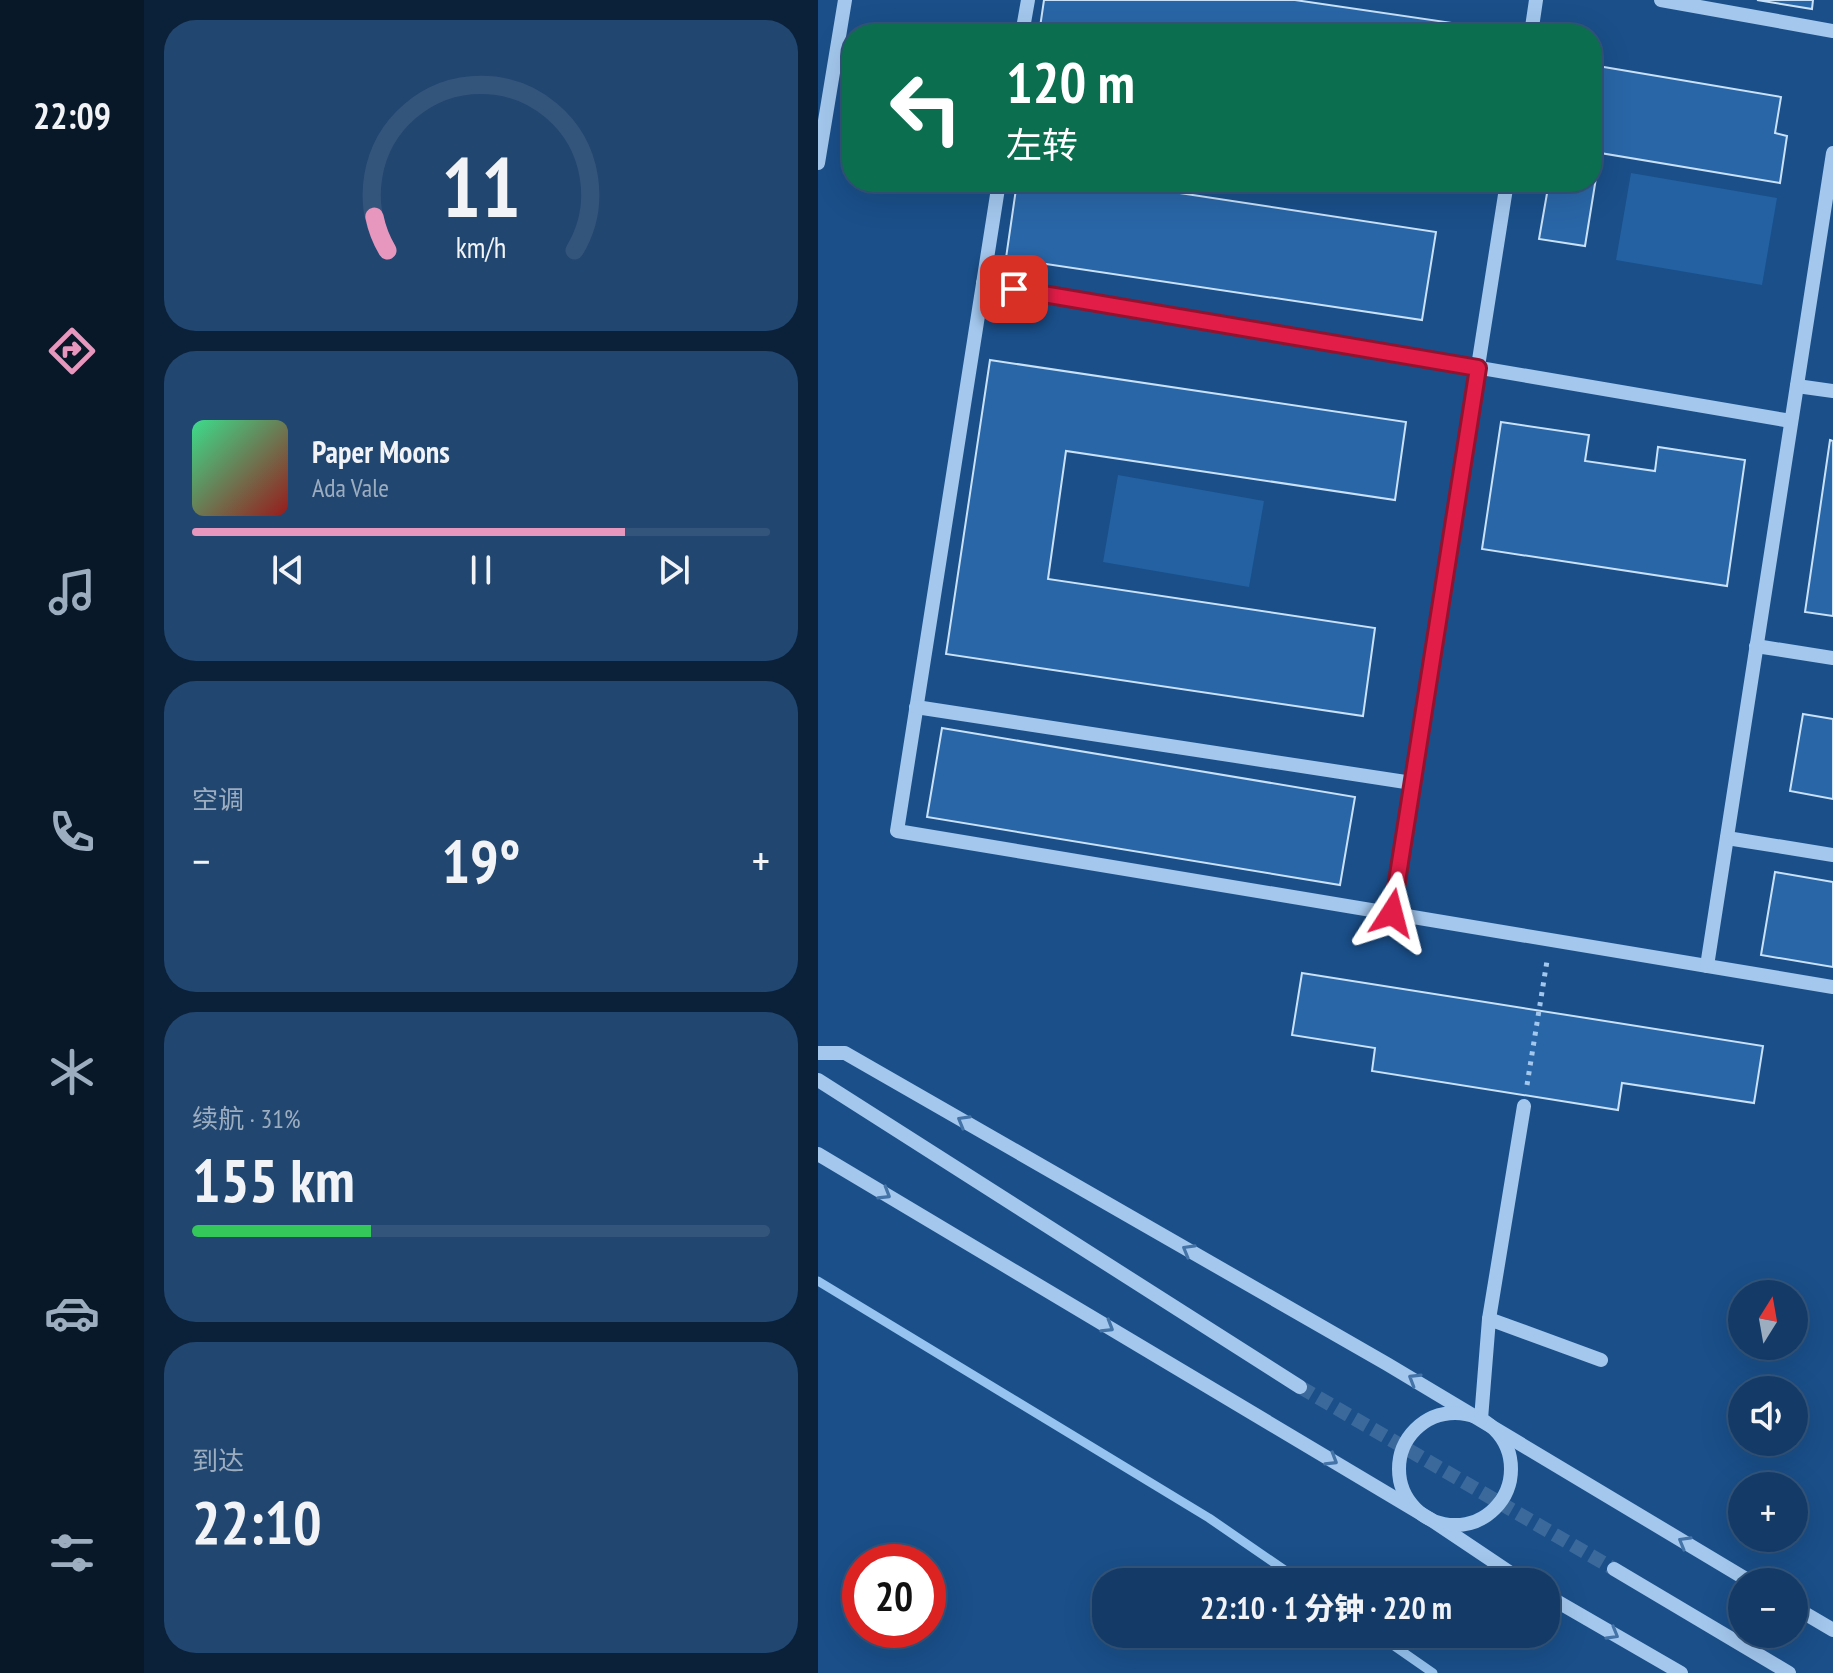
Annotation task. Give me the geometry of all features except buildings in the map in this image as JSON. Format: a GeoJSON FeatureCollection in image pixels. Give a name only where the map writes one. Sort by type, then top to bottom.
{"type":"FeatureCollection","features":[{"type":"Feature","properties":{"kind":"street"},"geometry":{"type":"LineString","coordinates":[[818,163],[845,0]]}},
{"type":"Feature","properties":{"kind":"street"},"geometry":{"type":"LineString","coordinates":[[1024,24],[1028,0]]}},
{"type":"Feature","properties":{"kind":"street"},"geometry":{"type":"LineString","coordinates":[[1532,24],[1536,0]]}},
{"type":"Feature","properties":{"kind":"street"},"geometry":{"type":"LineString","coordinates":[[1661,0],[1833,31]]}},
{"type":"Feature","properties":{"kind":"street"},"geometry":{"type":"LineString","coordinates":[[1707,966],[1833,153]]}},
{"type":"Feature","properties":{"kind":"street"},"geometry":{"type":"LineString","coordinates":[[997,192],[897,831],[1833,987]]}},
{"type":"Feature","properties":{"kind":"street"},"geometry":{"type":"LineString","coordinates":[[1392,913],[1505,192]]}},
{"type":"Feature","properties":{"kind":"street"},"geometry":{"type":"LineString","coordinates":[[983,283],[1791,421]]}},
{"type":"Feature","properties":{"kind":"street"},"geometry":{"type":"LineString","coordinates":[[1797,386],[1833,391]]}},
{"type":"Feature","properties":{"kind":"street"},"geometry":{"type":"LineString","coordinates":[[1756,646],[1833,658]]}},
{"type":"Feature","properties":{"kind":"street"},"geometry":{"type":"LineString","coordinates":[[916,707],[1412,783]]}},
{"type":"Feature","properties":{"kind":"street"},"geometry":{"type":"LineString","coordinates":[[1727,838],[1833,855]]}},
{"type":"Feature","properties":{"kind":"street"},"geometry":{"type":"LineString","coordinates":[[818,1053],[845,1053],[1481,1419],[1728,1568]]}},
{"type":"Feature","properties":{"kind":"street"},"geometry":{"type":"LineString","coordinates":[[818,1080],[1300,1387]]}},
{"type":"Feature","properties":{"kind":"street"},"geometry":{"type":"LineString","coordinates":[[1481,1419],[1489,1319],[1524,1106]]}},
{"type":"Feature","properties":{"kind":"street"},"geometry":{"type":"LineString","coordinates":[[818,1154],[1430,1519],[1449,1525],[1468,1524],[1486,1516],[1501,1503],[1510,1486],[1512,1466],[1507,1447],[1497,1431],[1481,1419],[1464,1414],[1447,1414],[1430,1419],[1415,1430],[1405,1444],[1400,1461],[1400,1478],[1405,1495],[1416,1509],[1430,1519],[1503,1568]]}},
{"type":"Feature","properties":{"kind":"street"},"geometry":{"type":"LineString","coordinates":[[1489,1319],[1601,1360]]}},
{"type":"Feature","properties":{"kind":"street"},"geometry":{"type":"LineString","coordinates":[[1614,1569],[1789,1673]]}},
{"type":"Feature","properties":{"kind":"street"},"geometry":{"type":"LineString","coordinates":[[1560,1603],[1681,1673]]}},
{"type":"Feature","properties":{"kind":"street"},"geometry":{"type":"LineString","coordinates":[[1808,1615],[1833,1630]]}},
{"type":"Feature","properties":{"kind":"path"},"geometry":{"type":"LineString","coordinates":[[1524,1106],[1550,940]]}},
{"type":"Feature","properties":{"kind":"shaded area"},"geometry":{"type":"Polygon","coordinates":[[[1631,173],[1777,198],[1762,285],[1616,260],[1631,173]]]}},
{"type":"Feature","properties":{"kind":"shaded area"},"geometry":{"type":"Polygon","coordinates":[[[1118,475],[1264,501],[1249,587],[1103,562],[1118,475]]]}},
{"type":"Feature","properties":{"kind":"waterway"},"geometry":{"type":"LineString","coordinates":[[818,1281],[1209,1518],[1282,1568]]}},
{"type":"Feature","properties":{"kind":"waterway"},"geometry":{"type":"LineString","coordinates":[[1397,1648],[1433,1673]]}},
{"type":"Feature","properties":{"kind":"tunnel"},"geometry":{"type":"LineString","coordinates":[[1300,1387],[1614,1569]]}},
{"type":"Feature","properties":{"kind":"route"},"geometry":{"type":"LineString","coordinates":[[1014,289],[1478,368],[1392,913]]}}]}
